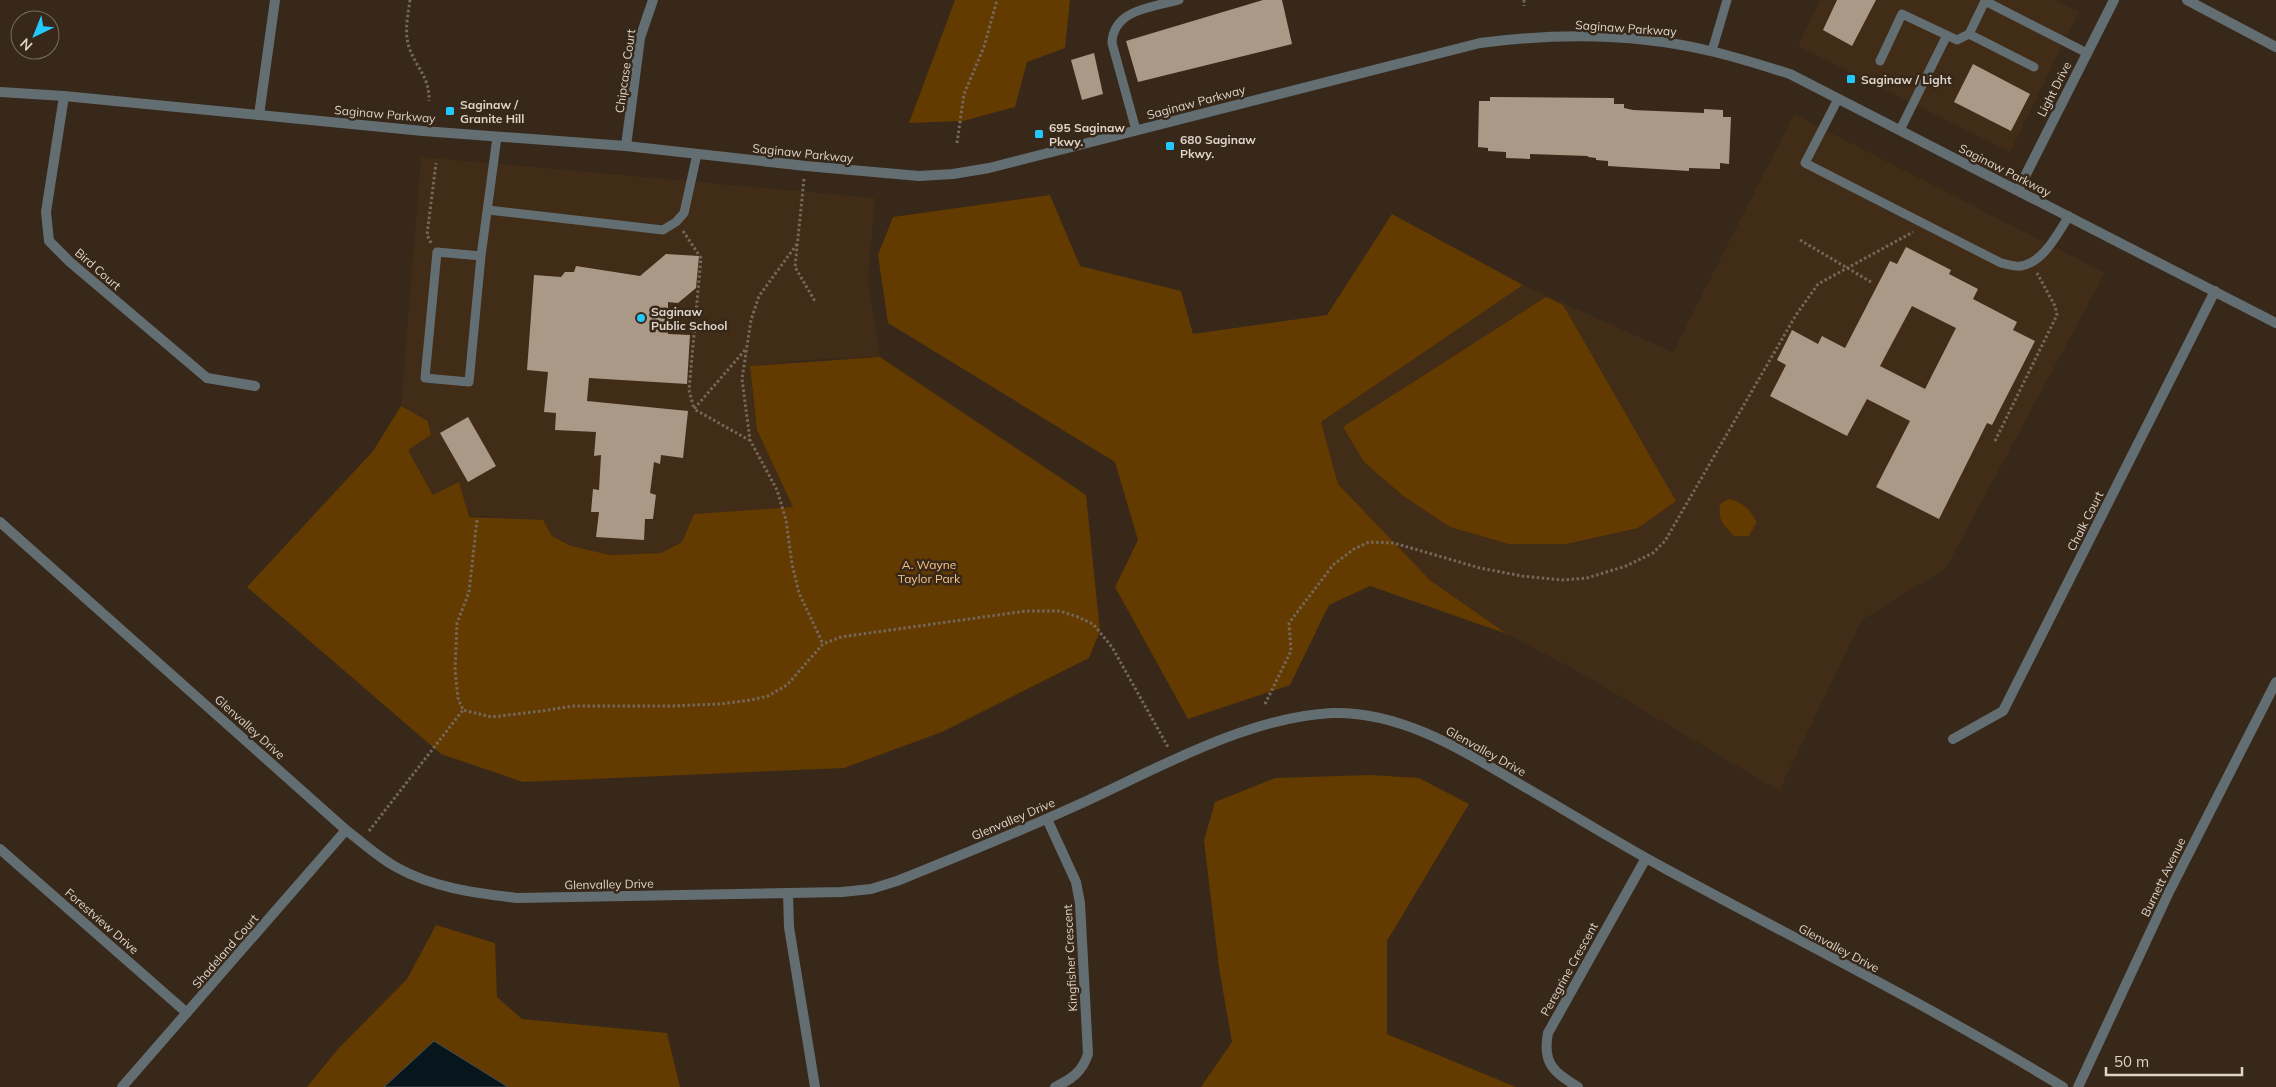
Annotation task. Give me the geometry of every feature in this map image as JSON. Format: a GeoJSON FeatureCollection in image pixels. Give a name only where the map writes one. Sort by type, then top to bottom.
{"type":"FeatureCollection","features":[{"type":"Feature","properties":{"kind":"street"},"geometry":{"type":"LineString","coordinates":[[259,115],[275,0]]}},
{"type":"Feature","properties":{"kind":"street","name":"Chipcase Court"},"geometry":{"type":"LineString","coordinates":[[626,146],[640,38],[653,0]]}},
{"type":"Feature","properties":{"kind":"street","name":"Light Drive"},"geometry":{"type":"LineString","coordinates":[[2018,190],[2114,0]]}},
{"type":"Feature","properties":{"kind":"street"},"geometry":{"type":"LineString","coordinates":[[2187,0],[2276,46]]}},
{"type":"Feature","properties":{"kind":"street","name":"Saginaw Parkway"},"geometry":{"type":"LineString","coordinates":[[0,92],[64,96],[497,137],[626,146],[806,166],[919,176],[953,174],[989,168],[1480,43],[1537,36],[1606,36],[1682,45],[1712,51],[1790,74],[2276,323]]}},
{"type":"Feature","properties":{"kind":"street","name":"Bird Court"},"geometry":{"type":"LineString","coordinates":[[64,96],[46,212],[50,241],[70,262],[207,378],[255,386]]}},
{"type":"Feature","properties":{"kind":"street","name":"Chalk Court"},"geometry":{"type":"LineString","coordinates":[[1954,739],[2003,711],[2215,291]]}},
{"type":"Feature","properties":{"kind":"street","name":"Glenvalley Drive"},"geometry":{"type":"LineString","coordinates":[[0,522],[346,830],[396,866],[430,881],[465,892],[517,898],[842,892],[871,889],[897,882],[1047,819],[1253,727],[1291,718],[1334,713],[1366,716],[1398,723],[1446,741],[1646,858],[1994,1046],[2063,1087]]}},
{"type":"Feature","properties":{"kind":"street","name":"Burnett Avenue"},"geometry":{"type":"LineString","coordinates":[[2078,1087],[2169,892],[2276,682]]}},
{"type":"Feature","properties":{"kind":"street","name":"Kingfisher Crescent"},"geometry":{"type":"LineString","coordinates":[[1047,819],[1076,882],[1080,903],[1088,1054],[1078,1074],[1055,1087]]}},
{"type":"Feature","properties":{"kind":"street","name":"Shadeland Court"},"geometry":{"type":"LineString","coordinates":[[122,1087],[346,830]]}},
{"type":"Feature","properties":{"kind":"street","name":"Forestview Drive"},"geometry":{"type":"LineString","coordinates":[[0,849],[187,1013]]}},
{"type":"Feature","properties":{"kind":"street","name":"Peregrine Crescent"},"geometry":{"type":"LineString","coordinates":[[1578,1087],[1561,1077],[1549,1064],[1545,1048],[1548,1033],[1646,858]]}},
{"type":"Feature","properties":{"kind":"street"},"geometry":{"type":"LineString","coordinates":[[788,893],[789,928],[815,1087]]}},
{"type":"Feature","properties":{"kind":"lane"},"geometry":{"type":"LineString","coordinates":[[1136,130],[1112,43],[1112,33],[1121,20],[1130,13],[1179,0]]}},
{"type":"Feature","properties":{"kind":"lane"},"geometry":{"type":"LineString","coordinates":[[1712,51],[1727,0]]}},
{"type":"Feature","properties":{"kind":"lane"},"geometry":{"type":"LineString","coordinates":[[1880,60],[1902,14],[1957,40],[1969,34],[1985,1],[2087,53]]}},
{"type":"Feature","properties":{"kind":"lane"},"geometry":{"type":"LineString","coordinates":[[1969,34],[2034,67]]}},
{"type":"Feature","properties":{"kind":"lane"},"geometry":{"type":"LineString","coordinates":[[1900,130],[1947,35]]}},
{"type":"Feature","properties":{"kind":"lane"},"geometry":{"type":"LineString","coordinates":[[1838,99],[1805,164],[2001,263],[2019,266],[2032,263],[2040,257],[2069,216]]}},
{"type":"Feature","properties":{"kind":"lane"},"geometry":{"type":"LineString","coordinates":[[481,256],[437,252],[425,378],[469,382],[481,256],[497,137]]}},
{"type":"Feature","properties":{"kind":"lane"},"geometry":{"type":"LineString","coordinates":[[488,210],[663,230],[676,222],[684,213],[698,154]]}},
{"type":"Feature","properties":{"kind":"path"},"geometry":{"type":"LineString","coordinates":[[410,0],[406,29],[409,46],[430,88],[429,101]]}},
{"type":"Feature","properties":{"kind":"path"},"geometry":{"type":"LineString","coordinates":[[957,142],[964,94],[984,47],[997,0]]}},
{"type":"Feature","properties":{"kind":"path"},"geometry":{"type":"LineString","coordinates":[[1524,0],[1524,6]]}},
{"type":"Feature","properties":{"kind":"path"},"geometry":{"type":"LineString","coordinates":[[436,163],[427,235],[437,252]]}},
{"type":"Feature","properties":{"kind":"path"},"geometry":{"type":"LineString","coordinates":[[806,166],[795,267],[816,303]]}},
{"type":"Feature","properties":{"kind":"path"},"geometry":{"type":"LineString","coordinates":[[676,222],[701,258],[689,390],[694,409],[750,440]]}},
{"type":"Feature","properties":{"kind":"path"},"geometry":{"type":"LineString","coordinates":[[1265,704],[1291,651],[1289,624],[1333,565],[1354,549],[1369,542],[1394,543],[1480,568],[1522,576],[1562,580],[1587,578],[1626,566],[1653,553],[1665,541],[1796,315],[1818,284],[1926,224]]}},
{"type":"Feature","properties":{"kind":"path"},"geometry":{"type":"LineString","coordinates":[[1800,240],[1871,282]]}},
{"type":"Feature","properties":{"kind":"path"},"geometry":{"type":"LineString","coordinates":[[797,244],[759,296],[751,320],[742,379],[750,440],[777,490],[786,520],[792,564],[799,594],[823,644]]}},
{"type":"Feature","properties":{"kind":"path"},"geometry":{"type":"LineString","coordinates":[[1995,441],[2057,315],[2055,306],[2032,263]]}},
{"type":"Feature","properties":{"kind":"path"},"geometry":{"type":"LineString","coordinates":[[694,409],[745,350]]}},
{"type":"Feature","properties":{"kind":"path"},"geometry":{"type":"LineString","coordinates":[[463,710],[458,698],[455,670],[457,623],[469,592],[477,520]]}},
{"type":"Feature","properties":{"kind":"path"},"geometry":{"type":"LineString","coordinates":[[463,710],[492,717],[542,712],[573,706],[671,706],[720,704],[751,700],[768,696],[787,685],[823,644],[841,638],[1026,611],[1060,611],[1092,624],[1112,647],[1171,752]]}},
{"type":"Feature","properties":{"kind":"path"},"geometry":{"type":"LineString","coordinates":[[369,831],[463,710]]}},
{"type":"Feature","properties":{"kind":"shaded area"},"geometry":{"type":"Polygon","coordinates":[[[1820,0],[2055,0],[2079,12],[2010,152],[1798,46],[1820,0]]]}},
{"type":"Feature","properties":{"kind":"shaded area"},"geometry":{"type":"Polygon","coordinates":[[[1794,114],[2105,273],[1946,568],[1862,620],[1779,791],[1584,675],[1507,634],[1430,580],[1338,484],[1321,422],[1523,285],[1673,352],[1794,114]]]}},
{"type":"Feature","properties":{"kind":"shaded area","name":"Saginaw Public School"},"geometry":{"type":"Polygon","coordinates":[[[421,157],[875,198],[868,280],[880,357],[805,360],[750,366],[757,430],[793,507],[694,514],[682,542],[661,553],[610,555],[571,547],[552,536],[488,516],[469,517],[434,495],[408,450],[431,435],[429,421],[401,406],[421,157]]]}},
{"type":"Feature","properties":{"kind":"shaded area"},"geometry":{"type":"Polygon","coordinates":[[[434,1041],[508,1087],[384,1087],[434,1041]]]}},
{"type":"Feature","properties":{"kind":"green space"},"geometry":{"type":"Polygon","coordinates":[[[955,0],[1070,0],[1065,48],[1027,62],[1015,107],[963,121],[909,123],[955,0]]]}},
{"type":"Feature","properties":{"kind":"green space"},"geometry":{"type":"Polygon","coordinates":[[[1050,195],[1080,266],[1181,291],[1193,334],[1327,315],[1392,214],[1523,285],[1321,422],[1338,484],[1430,580],[1507,634],[1370,586],[1329,605],[1290,685],[1188,719],[1115,587],[1138,540],[1115,462],[888,323],[878,255],[893,217],[1050,195]]]}},
{"type":"Feature","properties":{"kind":"green space"},"geometry":{"type":"Polygon","coordinates":[[[1546,297],[1563,305],[1676,501],[1638,528],[1566,544],[1509,544],[1450,527],[1402,495],[1364,462],[1343,427],[1546,297]]]}},
{"type":"Feature","properties":{"kind":"green space","name":"A. Wayne Taylor Park"},"geometry":{"type":"Polygon","coordinates":[[[880,357],[1086,495],[1100,631],[1089,658],[942,732],[844,768],[523,782],[441,754],[247,587],[373,451],[401,406],[428,421],[431,435],[408,450],[433,495],[459,482],[469,517],[543,520],[552,536],[571,546],[610,555],[661,553],[682,542],[694,514],[793,507],[757,430],[750,366],[880,357]]]}},
{"type":"Feature","properties":{"kind":"green space"},"geometry":{"type":"Polygon","coordinates":[[[1729,499],[1746,507],[1757,522],[1749,536],[1734,536],[1722,521],[1720,517],[1721,503],[1729,499]]]}},
{"type":"Feature","properties":{"kind":"green space"},"geometry":{"type":"Polygon","coordinates":[[[1371,775],[1419,778],[1469,804],[1387,941],[1387,1034],[1516,1087],[1201,1087],[1232,1042],[1219,968],[1204,840],[1215,802],[1275,778],[1371,775]]]}},
{"type":"Feature","properties":{"kind":"green space"},"geometry":{"type":"Polygon","coordinates":[[[436,925],[495,943],[497,997],[522,1019],[667,1033],[680,1087],[508,1087],[434,1041],[384,1087],[307,1087],[338,1049],[407,979],[436,925]]]}},
{"type":"Feature","properties":{"kind":"building"},"geometry":{"type":"Polygon","coordinates":[[[1263,0],[1282,0],[1292,44],[1138,82],[1126,41],[1263,0]]]}},
{"type":"Feature","properties":{"kind":"building"},"geometry":{"type":"Polygon","coordinates":[[[1837,0],[1876,0],[1852,46],[1823,30],[1837,0]]]}},
{"type":"Feature","properties":{"kind":"building"},"geometry":{"type":"Polygon","coordinates":[[[1094,53],[1103,94],[1082,100],[1071,60],[1094,53]]]}},
{"type":"Feature","properties":{"kind":"building"},"geometry":{"type":"Polygon","coordinates":[[[1973,64],[2030,94],[2011,131],[1954,102],[1973,64]]]}},
{"type":"Feature","properties":{"kind":"building"},"geometry":{"type":"Polygon","coordinates":[[[1490,97],[1614,98],[1614,104],[1624,104],[1624,108],[1633,110],[1704,113],[1704,109],[1723,110],[1723,117],[1731,117],[1729,164],[1720,163],[1720,169],[1689,168],[1689,171],[1608,166],[1608,161],[1596,160],[1596,158],[1588,156],[1530,154],[1530,159],[1506,158],[1506,152],[1488,151],[1488,148],[1478,147],[1479,101],[1490,101],[1490,97]]]}},
{"type":"Feature","properties":{"kind":"building"},"geometry":{"type":"Polygon","coordinates":[[[1906,247],[1951,270],[1949,274],[1978,289],[1973,299],[2017,322],[2013,330],[2035,341],[1992,425],[1987,423],[1939,519],[1876,487],[1910,421],[1867,399],[1847,436],[1770,396],[1786,365],[1777,360],[1792,330],[1818,344],[1822,336],[1845,348],[1890,261],[1897,264],[1906,247]],[[1912,306],[1880,366],[1925,389],[1956,328],[1912,306]]]}},
{"type":"Feature","properties":{"kind":"building"},"geometry":{"type":"Polygon","coordinates":[[[666,254],[699,256],[696,288],[678,303],[668,302],[668,334],[690,335],[687,384],[589,378],[587,401],[688,411],[683,458],[661,455],[660,464],[654,462],[650,493],[656,495],[653,519],[645,519],[644,540],[596,537],[599,512],[591,512],[593,489],[599,490],[601,455],[594,456],[596,432],[555,430],[556,413],[544,412],[548,372],[527,370],[534,275],[561,277],[565,272],[574,272],[576,266],[640,276],[666,254]]]}},
{"type":"Feature","properties":{"kind":"building"},"geometry":{"type":"Polygon","coordinates":[[[468,417],[496,466],[468,482],[440,433],[468,417]]]}},
{"type":"Feature","properties":{"kind":"place","name":"Saginaw / Light"},"geometry":{"type":"Point","coordinates":[1851,79]}},
{"type":"Feature","properties":{"kind":"place","name":"Saginaw / Granite Hill"},"geometry":{"type":"Point","coordinates":[450,111]}},
{"type":"Feature","properties":{"kind":"place","name":"695 Saginaw Pkwy."},"geometry":{"type":"Point","coordinates":[1039,134]}},
{"type":"Feature","properties":{"kind":"place","name":"680 Saginaw Pkwy."},"geometry":{"type":"Point","coordinates":[1170,146]}},
{"type":"Feature","properties":{"kind":"place","name":"Saginaw Public School"},"geometry":{"type":"Point","coordinates":[641,318]}}]}
